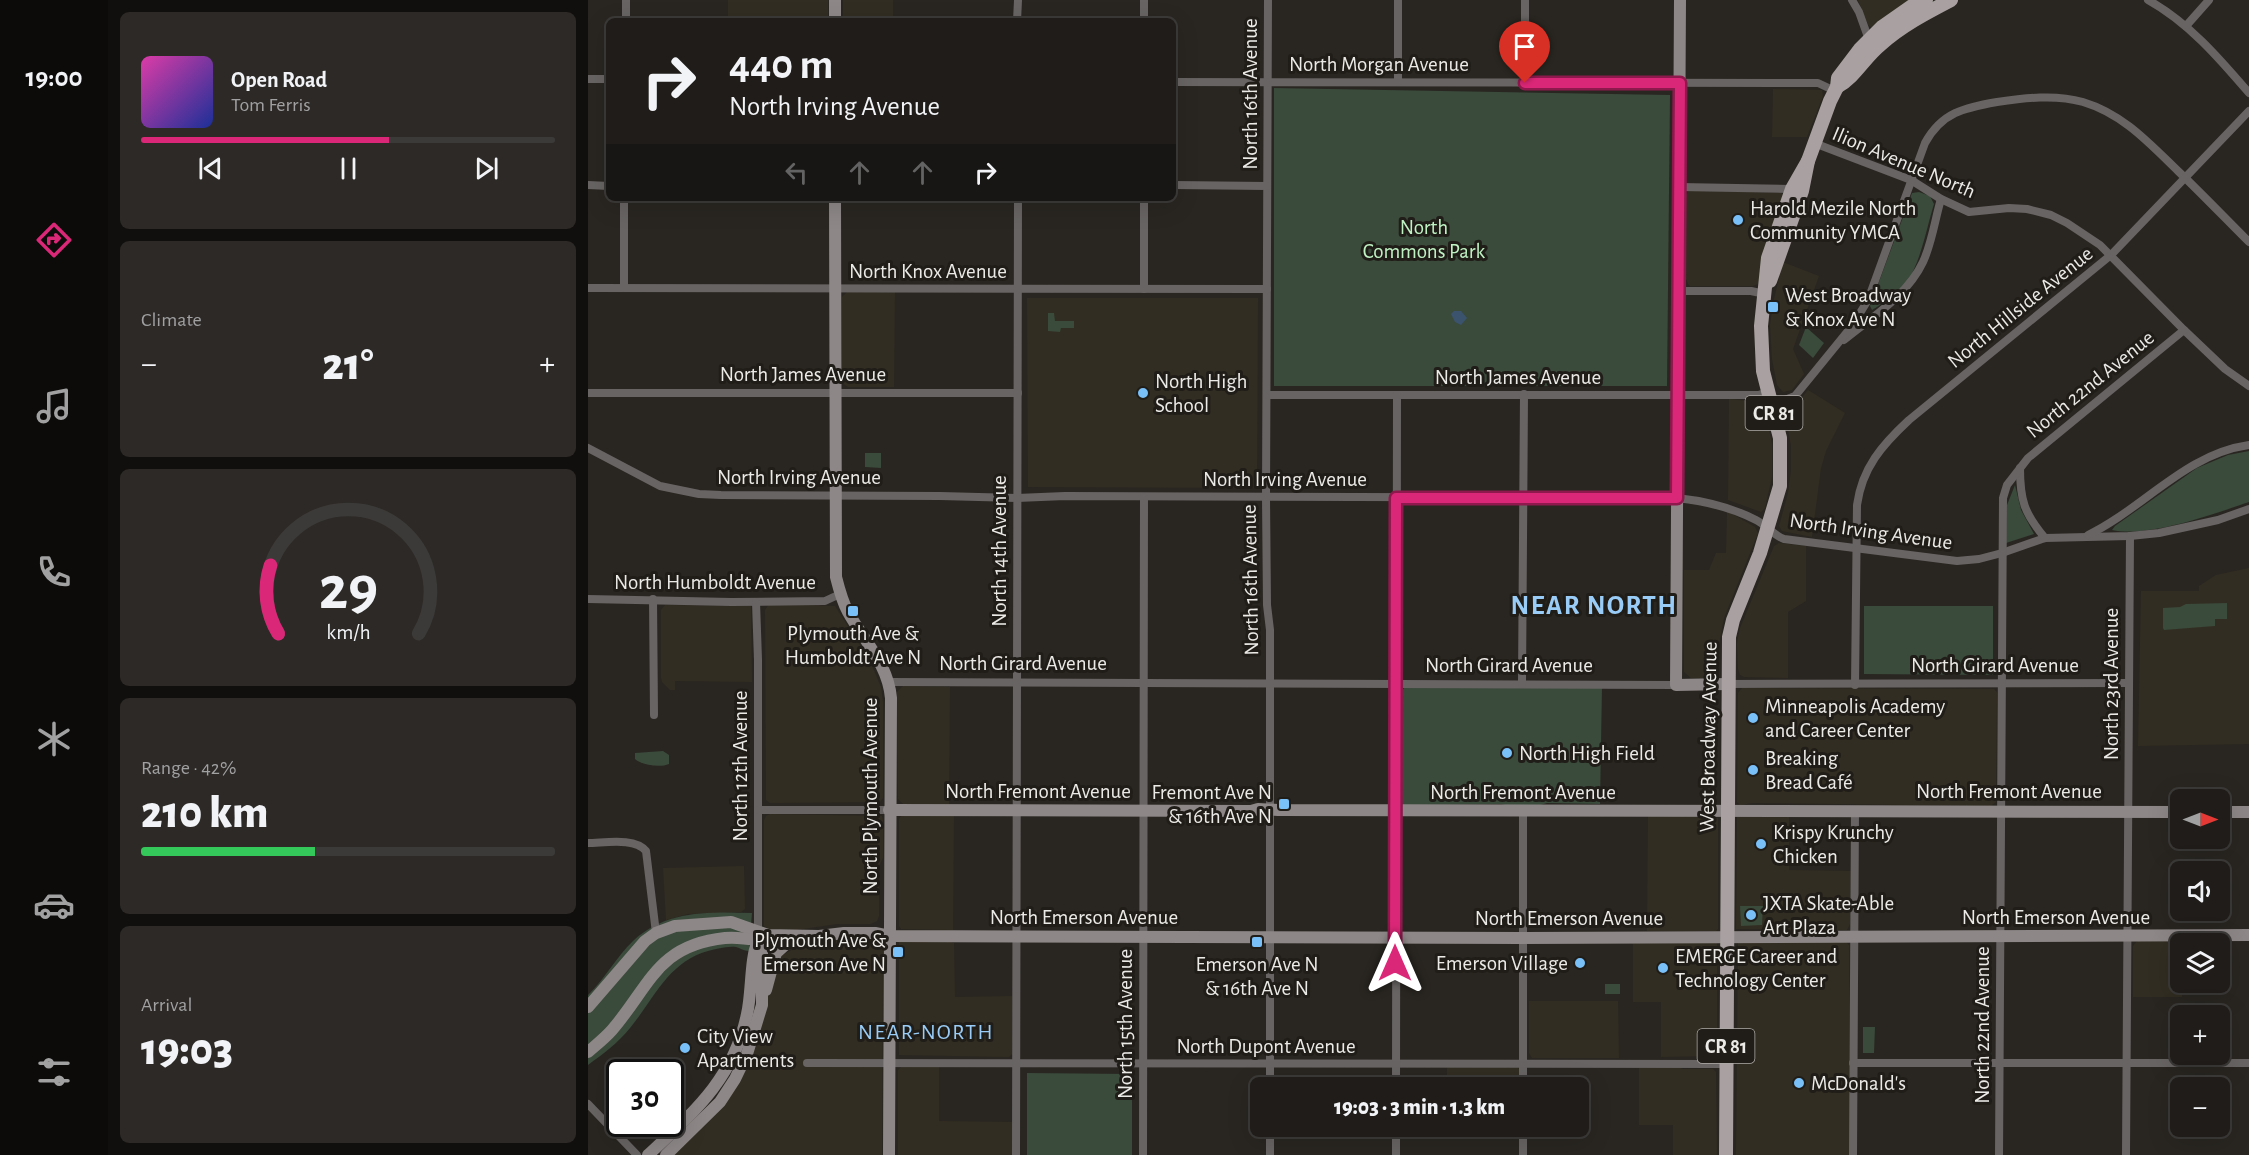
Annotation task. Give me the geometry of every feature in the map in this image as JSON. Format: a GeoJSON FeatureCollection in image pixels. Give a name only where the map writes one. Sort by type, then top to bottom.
{"type":"FeatureCollection","features":[{"type":"Feature","properties":{"kind":"main road","name":"West Broadway Avenue"},"geometry":{"type":"LineString","coordinates":[[1765,294],[1779,261],[1802,191],[1808,161],[1836,89],[1838,78],[1869,40],[1898,15],[1926,0]]}},
{"type":"Feature","properties":{"kind":"main road","name":"West Broadway Avenue"},"geometry":{"type":"LineString","coordinates":[[1836,89],[1849,80],[1868,56],[1891,35],[1911,21],[1951,0]]}},
{"type":"Feature","properties":{"kind":"main road","name":"West Broadway Avenue"},"geometry":{"type":"LineString","coordinates":[[1725,1155],[1729,640],[1733,620],[1768,528],[1780,486],[1780,438],[1763,371],[1761,326],[1768,258],[1797,176],[1808,161]]}},
{"type":"Feature","properties":{"kind":"street"},"geometry":{"type":"LineString","coordinates":[[626,0],[626,18]]}},
{"type":"Feature","properties":{"kind":"street"},"geometry":{"type":"LineString","coordinates":[[835,0],[835,18]]}},
{"type":"Feature","properties":{"kind":"street"},"geometry":{"type":"LineString","coordinates":[[1017,18],[1018,0]]}},
{"type":"Feature","properties":{"kind":"street"},"geometry":{"type":"LineString","coordinates":[[1144,0],[1144,18]]}},
{"type":"Feature","properties":{"kind":"street","name":"North 16th Avenue"},"geometry":{"type":"LineString","coordinates":[[1268,0],[1266,497],[1270,683],[1270,1077]]}},
{"type":"Feature","properties":{"kind":"street"},"geometry":{"type":"LineString","coordinates":[[1398,0],[1398,82]]}},
{"type":"Feature","properties":{"kind":"street"},"geometry":{"type":"LineString","coordinates":[[1525,0],[1525,83]]}},
{"type":"Feature","properties":{"kind":"street"},"geometry":{"type":"LineString","coordinates":[[1676,685],[1680,0]]}},
{"type":"Feature","properties":{"kind":"street"},"geometry":{"type":"LineString","coordinates":[[1852,0],[1869,40]]}},
{"type":"Feature","properties":{"kind":"street"},"geometry":{"type":"LineString","coordinates":[[2148,0],[2186,26],[2249,93]]}},
{"type":"Feature","properties":{"kind":"street"},"geometry":{"type":"LineString","coordinates":[[2186,26],[2209,0]]}},
{"type":"Feature","properties":{"kind":"street"},"geometry":{"type":"LineString","coordinates":[[588,79],[606,79]]}},
{"type":"Feature","properties":{"kind":"street","name":"North Morgan Avenue"},"geometry":{"type":"LineString","coordinates":[[1176,81],[1818,83],[1836,89]]}},
{"type":"Feature","properties":{"kind":"street","name":"North James Avenue"},"geometry":{"type":"LineString","coordinates":[[1267,395],[1758,395],[1770,399],[1795,396],[1868,300],[1919,156],[1930,133],[1950,114],[1976,106],[2036,98],[2055,98],[2082,102],[2113,114],[2137,131],[2249,242]]}},
{"type":"Feature","properties":{"kind":"street","name":"North Hillside Avenue"},"geometry":{"type":"LineString","coordinates":[[1856,685],[1857,505],[1861,483],[1873,458],[1909,420],[2111,255],[2249,111]]}},
{"type":"Feature","properties":{"kind":"street","name":"Ilion Avenue North"},"geometry":{"type":"LineString","coordinates":[[1814,143],[1911,180],[1941,199],[1969,212],[2017,208],[2050,215],[2086,234],[2111,255],[2225,369],[2249,386]]}},
{"type":"Feature","properties":{"kind":"street"},"geometry":{"type":"LineString","coordinates":[[588,185],[606,186]]}},
{"type":"Feature","properties":{"kind":"street"},"geometry":{"type":"LineString","coordinates":[[1176,185],[1267,186]]}},
{"type":"Feature","properties":{"kind":"street"},"geometry":{"type":"LineString","coordinates":[[1679,187],[1792,189]]}},
{"type":"Feature","properties":{"kind":"street","name":"North James Avenue"},"geometry":{"type":"LineString","coordinates":[[1832,350],[1890,304],[1913,279],[1925,257],[1941,199]]}},
{"type":"Feature","properties":{"kind":"street"},"geometry":{"type":"LineString","coordinates":[[624,201],[624,288]]}},
{"type":"Feature","properties":{"kind":"street","name":"North Plymouth Avenue"},"geometry":{"type":"LineString","coordinates":[[835,201],[835,566],[840,594],[848,611],[878,657],[889,682],[889,1155]]}},
{"type":"Feature","properties":{"kind":"street","name":"North 14th Avenue"},"geometry":{"type":"LineString","coordinates":[[1016,1155],[1018,201]]}},
{"type":"Feature","properties":{"kind":"street"},"geometry":{"type":"LineString","coordinates":[[1144,201],[1144,289]]}},
{"type":"Feature","properties":{"kind":"street","name":"North Knox Avenue"},"geometry":{"type":"LineString","coordinates":[[588,288],[1267,289]]}},
{"type":"Feature","properties":{"kind":"street"},"geometry":{"type":"LineString","coordinates":[[1679,291],[1751,291],[1765,294]]}},
{"type":"Feature","properties":{"kind":"street","name":"North 22nd Avenue"},"geometry":{"type":"LineString","coordinates":[[1999,1155],[2004,498],[2007,485],[2039,448],[2184,330]]}},
{"type":"Feature","properties":{"kind":"street","name":"North James Avenue"},"geometry":{"type":"LineString","coordinates":[[588,393],[1018,393]]}},
{"type":"Feature","properties":{"kind":"street"},"geometry":{"type":"LineString","coordinates":[[1522,684],[1524,394]]}},
{"type":"Feature","properties":{"kind":"street"},"geometry":{"type":"LineString","coordinates":[[1396,1077],[1397,395]]}},
{"type":"Feature","properties":{"kind":"street","name":"North Irving Avenue"},"geometry":{"type":"LineString","coordinates":[[2085,536],[2127,513],[2196,463],[2222,452],[2249,445]]}},
{"type":"Feature","properties":{"kind":"street","name":"North Irving Avenue"},"geometry":{"type":"LineString","coordinates":[[588,448],[636,475],[677,491],[721,495],[1017,498],[1677,498],[1707,502],[1723,507],[1759,521],[1778,537],[1784,539],[1958,561],[1980,559],[2045,538],[2130,536],[2188,527],[2249,508]]}},
{"type":"Feature","properties":{"kind":"street","name":"North 22nd Avenue"},"geometry":{"type":"LineString","coordinates":[[2020,468],[2023,506],[2030,521],[2045,538]]}},
{"type":"Feature","properties":{"kind":"street","name":"North 15th Avenue"},"geometry":{"type":"LineString","coordinates":[[1143,1155],[1144,497]]}},
{"type":"Feature","properties":{"kind":"street","name":"North 23rd Avenue"},"geometry":{"type":"LineString","coordinates":[[2126,1155],[2130,536]]}},
{"type":"Feature","properties":{"kind":"street","name":"North Humboldt Avenue"},"geometry":{"type":"LineString","coordinates":[[588,599],[756,602],[825,600],[840,594]]}},
{"type":"Feature","properties":{"kind":"street"},"geometry":{"type":"LineString","coordinates":[[653,599],[654,715]]}},
{"type":"Feature","properties":{"kind":"street","name":"North 12th Avenue"},"geometry":{"type":"LineString","coordinates":[[756,602],[758,936]]}},
{"type":"Feature","properties":{"kind":"street","name":"North Girard Avenue"},"geometry":{"type":"LineString","coordinates":[[889,682],[1676,685],[2129,683]]}},
{"type":"Feature","properties":{"kind":"street","name":"North Fremont Avenue"},"geometry":{"type":"LineString","coordinates":[[758,810],[2170,812]]}},
{"type":"Feature","properties":{"kind":"street"},"geometry":{"type":"LineString","coordinates":[[1853,1155],[1855,810]]}},
{"type":"Feature","properties":{"kind":"street"},"geometry":{"type":"LineString","coordinates":[[1523,812],[1523,1077]]}},
{"type":"Feature","properties":{"kind":"street"},"geometry":{"type":"LineString","coordinates":[[2230,812],[2249,812]]}},
{"type":"Feature","properties":{"kind":"street"},"geometry":{"type":"LineString","coordinates":[[588,843],[629,843],[642,846],[646,851],[656,933]]}},
{"type":"Feature","properties":{"kind":"street"},"geometry":{"type":"LineString","coordinates":[[588,1007],[639,947],[656,933],[675,926],[731,922],[758,936],[786,944],[798,943],[819,936]]}},
{"type":"Feature","properties":{"kind":"street","name":"North Emerson Avenue"},"geometry":{"type":"LineString","coordinates":[[819,936],[844,933],[875,933],[890,936],[1016,937],[2249,936]]}},
{"type":"Feature","properties":{"kind":"street"},"geometry":{"type":"LineString","coordinates":[[588,1052],[611,1030],[650,977],[672,955],[695,944],[724,938],[768,935],[819,936]]}},
{"type":"Feature","properties":{"kind":"street"},"geometry":{"type":"LineString","coordinates":[[758,936],[762,951],[762,1005]]}},
{"type":"Feature","properties":{"kind":"street"},"geometry":{"type":"LineString","coordinates":[[648,1155],[703,1103],[732,1061],[745,1025],[752,980],[753,950],[758,936]]}},
{"type":"Feature","properties":{"kind":"street"},"geometry":{"type":"LineString","coordinates":[[666,1155],[702,1121],[728,1091],[747,1054],[776,953],[786,944]]}},
{"type":"Feature","properties":{"kind":"street","name":"North Dupont Avenue"},"geometry":{"type":"LineString","coordinates":[[807,1063],[1726,1064]]}},
{"type":"Feature","properties":{"kind":"street"},"geometry":{"type":"LineString","coordinates":[[1854,1063],[2249,1063]]}},
{"type":"Feature","properties":{"kind":"street"},"geometry":{"type":"LineString","coordinates":[[588,1104],[637,1155]]}},
{"type":"Feature","properties":{"kind":"street"},"geometry":{"type":"LineString","coordinates":[[1270,1137],[1270,1155]]}},
{"type":"Feature","properties":{"kind":"street"},"geometry":{"type":"LineString","coordinates":[[1396,1137],[1396,1155]]}},
{"type":"Feature","properties":{"kind":"street"},"geometry":{"type":"LineString","coordinates":[[1523,1137],[1523,1155]]}},
{"type":"Feature","properties":{"kind":"shaded area"},"geometry":{"type":"Polygon","coordinates":[[[728,0],[828,0],[828,18],[728,18],[728,0]]]}},
{"type":"Feature","properties":{"kind":"shaded area"},"geometry":{"type":"Polygon","coordinates":[[[843,0],[893,0],[893,18],[843,18],[843,0]]]}},
{"type":"Feature","properties":{"kind":"shaded area"},"geometry":{"type":"Polygon","coordinates":[[[1858,0],[1918,0],[1872,28],[1868,25],[1858,0]]]}},
{"type":"Feature","properties":{"kind":"shaded area"},"geometry":{"type":"Polygon","coordinates":[[[1773,89],[1822,90],[1823,96],[1807,137],[1772,137],[1773,89]]]}},
{"type":"Feature","properties":{"kind":"shaded area"},"geometry":{"type":"Polygon","coordinates":[[[1689,190],[1782,193],[1784,199],[1758,284],[1753,286],[1690,286],[1688,284],[1686,279],[1686,195],[1689,190]]]}},
{"type":"Feature","properties":{"kind":"shaded area"},"geometry":{"type":"Polygon","coordinates":[[[1783,262],[1819,276],[1793,349],[1804,374],[1792,390],[1783,392],[1777,385],[1772,359],[1770,325],[1783,262]]]}},
{"type":"Feature","properties":{"kind":"shaded area"},"geometry":{"type":"Polygon","coordinates":[[[847,292],[895,292],[894,387],[848,387],[842,383],[842,297],[847,292]]]}},
{"type":"Feature","properties":{"kind":"shaded area","name":"North High School"},"geometry":{"type":"Polygon","coordinates":[[[1027,298],[1258,298],[1257,488],[1028,487],[1027,298]]]}},
{"type":"Feature","properties":{"kind":"shaded area"},"geometry":{"type":"Polygon","coordinates":[[[1808,390],[1845,413],[1826,451],[1821,468],[1812,537],[1782,531],[1779,526],[1788,493],[1791,470],[1791,446],[1785,413],[1787,406],[1799,401],[1808,390]]]}},
{"type":"Feature","properties":{"kind":"shaded area"},"geometry":{"type":"Polygon","coordinates":[[[1729,399],[1760,402],[1767,419],[1772,444],[1772,477],[1765,508],[1761,512],[1728,500],[1729,399]]]}},
{"type":"Feature","properties":{"kind":"shaded area"},"geometry":{"type":"Polygon","coordinates":[[[1727,511],[1755,527],[1758,533],[1724,618],[1719,644],[1718,674],[1712,678],[1691,678],[1684,672],[1684,570],[1709,570],[1716,553],[1726,553],[1727,511]]]}},
{"type":"Feature","properties":{"kind":"shaded area"},"geometry":{"type":"Polygon","coordinates":[[[1779,543],[1806,546],[1806,601],[1788,612],[1788,678],[1744,677],[1740,675],[1738,669],[1737,643],[1740,628],[1774,546],[1779,543]]]}},
{"type":"Feature","properties":{"kind":"shaded area"},"geometry":{"type":"Polygon","coordinates":[[[2249,568],[2249,744],[2138,746],[2141,591],[2199,591],[2199,586],[2216,575],[2249,568]]]}},
{"type":"Feature","properties":{"kind":"shaded area"},"geometry":{"type":"Polygon","coordinates":[[[769,604],[835,606],[870,661],[881,687],[883,702],[883,798],[880,802],[770,803],[766,800],[765,610],[769,604]]]}},
{"type":"Feature","properties":{"kind":"shaded area"},"geometry":{"type":"Polygon","coordinates":[[[665,605],[751,606],[752,682],[675,681],[675,690],[670,690],[661,678],[661,610],[665,605]]]}},
{"type":"Feature","properties":{"kind":"shaded area"},"geometry":{"type":"Polygon","coordinates":[[[903,686],[950,687],[949,805],[903,804],[898,799],[897,692],[903,686]]]}},
{"type":"Feature","properties":{"kind":"shaded area"},"geometry":{"type":"Polygon","coordinates":[[[1742,688],[1994,689],[1997,692],[1996,802],[1991,806],[1753,803],[1740,805],[1737,802],[1738,693],[1742,688]]]}},
{"type":"Feature","properties":{"kind":"shaded area"},"geometry":{"type":"Polygon","coordinates":[[[954,813],[953,930],[901,929],[899,926],[899,819],[901,816],[954,813]]]}},
{"type":"Feature","properties":{"kind":"shaded area"},"geometry":{"type":"Polygon","coordinates":[[[770,814],[882,816],[883,858],[879,866],[879,916],[877,921],[871,924],[837,924],[796,930],[769,929],[764,926],[764,820],[770,814]]]}},
{"type":"Feature","properties":{"kind":"shaded area"},"geometry":{"type":"Polygon","coordinates":[[[1648,814],[1718,818],[1718,929],[1716,931],[1647,931],[1648,814]]]}},
{"type":"Feature","properties":{"kind":"shaded area"},"geometry":{"type":"Polygon","coordinates":[[[1789,815],[1789,870],[1851,871],[1850,924],[1847,930],[1736,929],[1737,817],[1789,815]]]}},
{"type":"Feature","properties":{"kind":"shaded area"},"geometry":{"type":"Polygon","coordinates":[[[744,866],[745,909],[741,912],[688,914],[666,920],[663,868],[744,866]]]}},
{"type":"Feature","properties":{"kind":"shaded area"},"geometry":{"type":"Polygon","coordinates":[[[934,938],[954,943],[955,997],[1012,996],[1012,1054],[1009,1057],[899,1055],[899,942],[934,938]]]}},
{"type":"Feature","properties":{"kind":"shaded area"},"geometry":{"type":"Polygon","coordinates":[[[833,940],[876,940],[883,947],[882,1155],[672,1155],[750,1059],[756,1046],[769,992],[781,956],[795,948],[833,940]]]}},
{"type":"Feature","properties":{"kind":"shaded area"},"geometry":{"type":"Polygon","coordinates":[[[2138,940],[2170,941],[2170,993],[2182,993],[2182,997],[2133,997],[2133,946],[2138,940]]]}},
{"type":"Feature","properties":{"kind":"shaded area"},"geometry":{"type":"Polygon","coordinates":[[[1633,941],[1717,942],[1717,1051],[1715,1056],[1661,1057],[1661,1002],[1633,1002],[1633,941]]]}},
{"type":"Feature","properties":{"kind":"shaded area"},"geometry":{"type":"Polygon","coordinates":[[[1738,942],[1846,942],[1849,945],[1850,1155],[1736,1155],[1738,942]]]}},
{"type":"Feature","properties":{"kind":"shaded area"},"geometry":{"type":"Polygon","coordinates":[[[1529,1001],[1618,1001],[1619,1058],[1532,1058],[1529,1053],[1529,1001]]]}},
{"type":"Feature","properties":{"kind":"shaded area"},"geometry":{"type":"Polygon","coordinates":[[[902,1066],[939,1066],[939,1121],[1013,1122],[1013,1155],[898,1155],[898,1070],[902,1066]]]}},
{"type":"Feature","properties":{"kind":"shaded area"},"geometry":{"type":"Polygon","coordinates":[[[1675,1066],[1683,1069],[1713,1069],[1716,1072],[1717,1155],[1673,1155],[1673,1125],[1639,1125],[1639,1068],[1675,1066]]]}},
{"type":"Feature","properties":{"kind":"shaded area"},"geometry":{"type":"Polygon","coordinates":[[[1447,1067],[1517,1067],[1519,1069],[1519,1077],[1447,1077],[1447,1067]]]}},
{"type":"Feature","properties":{"kind":"green space","name":"North Commons Park"},"geometry":{"type":"Polygon","coordinates":[[[1274,88],[1670,95],[1667,386],[1274,386],[1274,88]]]}},
{"type":"Feature","properties":{"kind":"green space"},"geometry":{"type":"Polygon","coordinates":[[[1919,192],[1930,196],[1934,204],[1917,263],[1900,289],[1872,310],[1870,306],[1912,193],[1919,192]]]}},
{"type":"Feature","properties":{"kind":"green space"},"geometry":{"type":"Polygon","coordinates":[[[1048,313],[1054,313],[1055,321],[1074,321],[1074,328],[1061,328],[1060,332],[1048,331],[1048,313]]]}},
{"type":"Feature","properties":{"kind":"green space"},"geometry":{"type":"Polygon","coordinates":[[[1806,327],[1824,343],[1813,358],[1799,345],[1806,327]]]}},
{"type":"Feature","properties":{"kind":"green space"},"geometry":{"type":"Polygon","coordinates":[[[2249,451],[2249,502],[2162,528],[2127,532],[2112,530],[2197,468],[2228,455],[2249,451]]]}},
{"type":"Feature","properties":{"kind":"green space"},"geometry":{"type":"Polygon","coordinates":[[[865,453],[881,453],[881,468],[865,467],[865,453]]]}},
{"type":"Feature","properties":{"kind":"green space"},"geometry":{"type":"Polygon","coordinates":[[[2015,485],[2021,510],[2034,534],[2006,543],[2007,505],[2015,485]]]}},
{"type":"Feature","properties":{"kind":"green space"},"geometry":{"type":"Polygon","coordinates":[[[2227,603],[2227,619],[2215,619],[2215,626],[2164,630],[2163,628],[2163,608],[2180,607],[2186,604],[2227,603]]]}},
{"type":"Feature","properties":{"kind":"green space"},"geometry":{"type":"Polygon","coordinates":[[[1864,606],[1993,606],[1993,675],[1864,674],[1864,606]]]}},
{"type":"Feature","properties":{"kind":"green space"},"geometry":{"type":"Polygon","coordinates":[[[1602,687],[1600,804],[1547,803],[1524,807],[1501,804],[1403,805],[1401,800],[1402,691],[1404,688],[1602,687]]]}},
{"type":"Feature","properties":{"kind":"green space"},"geometry":{"type":"Polygon","coordinates":[[[663,751],[669,755],[669,764],[651,765],[635,759],[635,753],[663,751]]]}},
{"type":"Feature","properties":{"kind":"green space","name":"JXTA Skate-Able Art Plaza"},"geometry":{"type":"Polygon","coordinates":[[[1740,906],[1763,906],[1762,925],[1741,926],[1740,906]]]}},
{"type":"Feature","properties":{"kind":"green space"},"geometry":{"type":"Polygon","coordinates":[[[704,913],[752,913],[749,951],[736,947],[722,948],[694,956],[682,964],[663,983],[625,1033],[588,1065],[588,995],[633,941],[659,923],[674,918],[704,913]]]}},
{"type":"Feature","properties":{"kind":"green space"},"geometry":{"type":"Polygon","coordinates":[[[1605,984],[1620,984],[1620,994],[1605,994],[1605,984]]]}},
{"type":"Feature","properties":{"kind":"green space"},"geometry":{"type":"Polygon","coordinates":[[[1863,1027],[1875,1027],[1874,1053],[1863,1053],[1863,1027]]]}},
{"type":"Feature","properties":{"kind":"green space"},"geometry":{"type":"Polygon","coordinates":[[[1027,1073],[1132,1074],[1132,1155],[1027,1155],[1027,1073]]]}},
{"type":"Feature","properties":{"kind":"water"},"geometry":{"type":"Polygon","coordinates":[[[1454,311],[1461,311],[1467,318],[1461,325],[1455,322],[1451,314],[1454,311]]]}},
{"type":"Feature","properties":{"kind":"place","name":"Harold Mezile North Community YMCA"},"geometry":{"type":"Point","coordinates":[1738,220]}},
{"type":"Feature","properties":{"kind":"place","name":"West Broadway & Knox Ave N"},"geometry":{"type":"Point","coordinates":[1773,307]}},
{"type":"Feature","properties":{"kind":"place","name":"North High School"},"geometry":{"type":"Point","coordinates":[1143,393]}},
{"type":"Feature","properties":{"kind":"place","name":"Plymouth Ave & Humboldt Ave N"},"geometry":{"type":"Point","coordinates":[853,611]}},
{"type":"Feature","properties":{"kind":"place","name":"Minneapolis Academy and Career Center"},"geometry":{"type":"Point","coordinates":[1753,718]}},
{"type":"Feature","properties":{"kind":"place","name":"North High Field"},"geometry":{"type":"Point","coordinates":[1507,753]}},
{"type":"Feature","properties":{"kind":"place","name":"Breaking Bread Café"},"geometry":{"type":"Point","coordinates":[1753,770]}},
{"type":"Feature","properties":{"kind":"place","name":"Fremont Ave N & 16th Ave N"},"geometry":{"type":"Point","coordinates":[1284,804]}},
{"type":"Feature","properties":{"kind":"place","name":"Krispy Krunchy Chicken"},"geometry":{"type":"Point","coordinates":[1761,844]}},
{"type":"Feature","properties":{"kind":"place","name":"JXTA Skate-Able Art Plaza"},"geometry":{"type":"Point","coordinates":[1751,915]}},
{"type":"Feature","properties":{"kind":"place","name":"Emerson Ave N & 16th Ave N"},"geometry":{"type":"Point","coordinates":[1257,942]}},
{"type":"Feature","properties":{"kind":"place","name":"Plymouth Ave & Emerson Ave N"},"geometry":{"type":"Point","coordinates":[898,952]}},
{"type":"Feature","properties":{"kind":"place","name":"Emerson Village"},"geometry":{"type":"Point","coordinates":[1580,963]}},
{"type":"Feature","properties":{"kind":"place","name":"EMERGE Career and Technology Center"},"geometry":{"type":"Point","coordinates":[1663,968]}},
{"type":"Feature","properties":{"kind":"place","name":"City View Apartments"},"geometry":{"type":"Point","coordinates":[685,1048]}},
{"type":"Feature","properties":{"kind":"place","name":"McDonald's"},"geometry":{"type":"Point","coordinates":[1799,1083]}},
{"type":"Feature","properties":{"kind":"district","name":"NEAR NORTH"},"geometry":{"type":"Point","coordinates":[1594,605]}},
{"type":"Feature","properties":{"kind":"district","name":"NEAR-NORTH"},"geometry":{"type":"Point","coordinates":[926,1031]}},
{"type":"Feature","properties":{"kind":"route"},"geometry":{"type":"LineString","coordinates":[[1395,963],[1396,498],[1677,498],[1680,83],[1525,83]]}}]}
